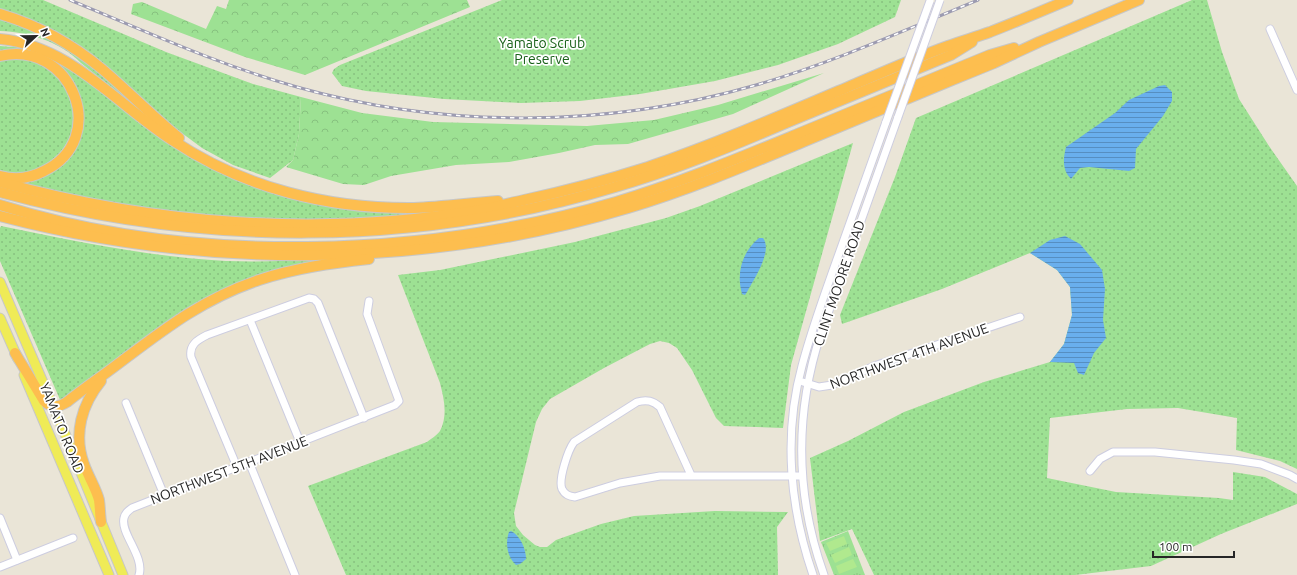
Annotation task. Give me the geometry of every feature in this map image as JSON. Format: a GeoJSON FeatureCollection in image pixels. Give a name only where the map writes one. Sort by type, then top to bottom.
{"type":"FeatureCollection","features":[{"type":"Feature","properties":{"kind":"highway"},"geometry":{"type":"LineString","coordinates":[[0,182],[59,197],[135,211],[213,220],[311,224],[396,220],[478,210],[594,183],[672,158],[722,139],[947,46],[991,31],[1068,0]]}},
{"type":"Feature","properties":{"kind":"highway"},"geometry":{"type":"LineString","coordinates":[[0,216],[103,238],[201,251],[280,255],[319,255],[417,250],[476,243],[553,228],[668,196],[731,172],[1140,0]]}},
{"type":"Feature","properties":{"kind":"highway"},"geometry":{"type":"LineString","coordinates":[[0,14],[40,30],[76,50],[105,71],[161,123],[179,137],[206,156],[239,171],[259,184]]}},
{"type":"Feature","properties":{"kind":"highway"},"geometry":{"type":"LineString","coordinates":[[0,192],[48,205],[105,216],[178,227],[233,231],[312,233],[371,231],[475,219],[540,207],[576,198],[628,183],[690,162],[951,55],[991,31]]}},
{"type":"Feature","properties":{"kind":"highway"},"geometry":{"type":"LineString","coordinates":[[0,39],[17,41],[61,58],[84,73],[155,128],[177,143],[223,169],[259,184],[305,197],[342,204],[374,207],[429,207],[528,199]]}},
{"type":"Feature","properties":{"kind":"highway"},"geometry":{"type":"LineString","coordinates":[[0,205],[69,223],[108,230],[166,239],[225,244],[284,247],[363,245],[421,240],[480,232],[577,212],[672,184],[727,163],[990,55],[1039,42]]}},
{"type":"Feature","properties":{"kind":"highway"},"geometry":{"type":"LineString","coordinates":[[0,56],[15,54],[30,56],[44,61],[54,67],[66,79],[72,90],[78,106],[79,118],[72,143],[62,158],[52,167],[41,173],[30,176],[14,178],[0,176]]}},
{"type":"Feature","properties":{"kind":"highway"},"geometry":{"type":"LineString","coordinates":[[15,352],[42,399],[48,405],[54,407],[65,403],[161,331],[185,315],[221,295],[249,284],[298,269],[376,259],[417,250]]}},
{"type":"Feature","properties":{"kind":"highway"},"geometry":{"type":"LineString","coordinates":[[100,522],[99,500],[81,456],[79,434],[81,419],[87,401],[97,385],[112,368]]}},
{"type":"Feature","properties":{"kind":"main road","name":"YAMATO ROAD"},"geometry":{"type":"LineString","coordinates":[[0,282],[54,407],[123,575]]}},
{"type":"Feature","properties":{"kind":"main road","name":"YAMATO ROAD"},"geometry":{"type":"LineString","coordinates":[[0,318],[109,575]]}},
{"type":"Feature","properties":{"kind":"main road"},"geometry":{"type":"LineString","coordinates":[[86,521],[95,527],[114,575]]}},
{"type":"Feature","properties":{"kind":"street","name":"CLINT MOORE ROAD"},"geometry":{"type":"LineString","coordinates":[[813,575],[800,530],[792,476],[791,433],[798,381],[816,320],[930,0]]}},
{"type":"Feature","properties":{"kind":"street","name":"CLINT MOORE ROAD"},"geometry":{"type":"LineString","coordinates":[[824,575],[811,534],[802,476],[802,430],[807,383],[821,333],[940,0]]}},
{"type":"Feature","properties":{"kind":"street"},"geometry":{"type":"LineString","coordinates":[[1270,29],[1297,90]]}},
{"type":"Feature","properties":{"kind":"street"},"geometry":{"type":"LineString","coordinates":[[237,467],[190,353],[193,345],[202,338],[309,298],[314,299],[318,303],[364,418]]}},
{"type":"Feature","properties":{"kind":"street","name":"NORTHWEST 5TH AVENUE"},"geometry":{"type":"LineString","coordinates":[[139,575],[140,566],[125,527],[124,518],[125,514],[132,508],[395,405],[398,401],[367,314],[368,301]]}},
{"type":"Feature","properties":{"kind":"street","name":"NORTHWEST 4TH AVENUE"},"geometry":{"type":"LineString","coordinates":[[798,381],[819,386],[832,385],[874,366],[1020,316]]}},
{"type":"Feature","properties":{"kind":"street"},"geometry":{"type":"LineString","coordinates":[[250,320],[300,442]]}},
{"type":"Feature","properties":{"kind":"street"},"geometry":{"type":"LineString","coordinates":[[691,475],[660,407],[654,402],[642,400],[574,442],[568,451],[561,482],[564,493],[575,497],[626,481],[660,476],[802,476]]}},
{"type":"Feature","properties":{"kind":"street"},"geometry":{"type":"LineString","coordinates":[[126,403],[164,496]]}},
{"type":"Feature","properties":{"kind":"street"},"geometry":{"type":"LineString","coordinates":[[1090,471],[1100,459],[1113,452],[1155,452],[1261,464],[1297,479]]}},
{"type":"Feature","properties":{"kind":"street"},"geometry":{"type":"LineString","coordinates":[[249,462],[295,575]]}},
{"type":"Feature","properties":{"kind":"street"},"geometry":{"type":"LineString","coordinates":[[0,518],[17,560]]}},
{"type":"Feature","properties":{"kind":"street"},"geometry":{"type":"LineString","coordinates":[[0,567],[73,538]]}},
{"type":"Feature","properties":{"kind":"green space"},"geometry":{"type":"Polygon","coordinates":[[[0,0],[43,0],[166,52],[253,84],[301,97],[299,134],[293,160],[270,178],[233,165],[202,148],[159,116],[117,75],[0,10],[0,0]]]}},
{"type":"Feature","properties":{"kind":"green space"},"geometry":{"type":"Polygon","coordinates":[[[229,0],[467,0],[470,7],[305,75],[245,57],[131,14],[133,4],[142,2],[206,29],[217,6],[226,9],[229,0]]]}},
{"type":"Feature","properties":{"kind":"green space","name":"Yamato Scrub Preserve"},"geometry":{"type":"Polygon","coordinates":[[[502,0],[901,0],[895,17],[838,44],[778,65],[715,81],[640,94],[580,101],[521,103],[444,99],[366,91],[342,86],[332,73],[334,69],[340,65],[502,0]]]}},
{"type":"Feature","properties":{"kind":"green space"},"geometry":{"type":"Polygon","coordinates":[[[1192,0],[1207,0],[1222,52],[1239,99],[1297,186],[1297,469],[1280,461],[1236,450],[1237,418],[1178,408],[1127,409],[1050,418],[1047,478],[1116,492],[1233,500],[1233,472],[1265,477],[1297,494],[1297,504],[1221,534],[1151,566],[1075,575],[874,575],[852,529],[820,541],[810,458],[848,441],[904,412],[984,382],[1050,362],[1064,344],[1072,315],[1070,287],[1057,270],[1030,253],[942,289],[842,324],[840,315],[895,177],[916,118],[1192,0]]]}},
{"type":"Feature","properties":{"kind":"green space"},"geometry":{"type":"Polygon","coordinates":[[[0,18],[27,27],[51,39],[99,71],[144,113],[64,49],[33,36],[22,33],[0,31],[0,18]]]}},
{"type":"Feature","properties":{"kind":"green space"},"geometry":{"type":"Polygon","coordinates":[[[0,46],[27,47],[57,60],[77,73],[135,119],[165,140],[198,161],[226,175],[284,196],[313,203],[344,208],[405,211],[405,215],[310,220],[227,218],[122,206],[20,184],[20,181],[39,177],[55,168],[67,157],[76,143],[81,128],[82,111],[77,94],[68,77],[53,62],[44,56],[30,51],[17,50],[0,52],[0,46]]]}},
{"type":"Feature","properties":{"kind":"green space"},"geometry":{"type":"Polygon","coordinates":[[[31,59],[55,71],[63,85],[72,107],[72,128],[64,148],[56,156],[46,164],[30,172],[18,174],[0,170],[0,60],[31,59]]]}},
{"type":"Feature","properties":{"kind":"green space"},"geometry":{"type":"Polygon","coordinates":[[[824,73],[733,114],[628,144],[595,145],[509,162],[456,165],[391,176],[364,185],[343,184],[286,167],[293,160],[299,134],[301,97],[362,113],[433,122],[587,126],[654,120],[718,105],[824,73]]]}},
{"type":"Feature","properties":{"kind":"green space"},"geometry":{"type":"Polygon","coordinates":[[[853,143],[791,365],[783,428],[724,426],[716,418],[692,370],[677,348],[669,343],[660,341],[650,344],[550,399],[542,409],[536,422],[514,513],[516,526],[523,535],[535,545],[547,547],[556,540],[601,524],[634,516],[715,511],[788,512],[777,527],[778,575],[346,575],[308,486],[427,442],[440,431],[444,419],[444,401],[440,383],[398,275],[440,270],[575,242],[666,218],[700,206],[853,143]]]}},
{"type":"Feature","properties":{"kind":"green space"},"geometry":{"type":"Polygon","coordinates":[[[1,226],[113,248],[169,256],[226,261],[320,259],[320,263],[223,292],[61,402],[0,261],[1,226]]]}},
{"type":"Feature","properties":{"kind":"green space"},"geometry":{"type":"Polygon","coordinates":[[[848,531],[865,575],[834,575],[821,542],[848,531]]]}},
{"type":"Feature","properties":{"kind":"green space"},"geometry":{"type":"Polygon","coordinates":[[[844,536],[847,544],[830,551],[826,543],[844,536]]]}},
{"type":"Feature","properties":{"kind":"green space"},"geometry":{"type":"Polygon","coordinates":[[[849,547],[852,555],[835,563],[831,555],[849,547]]]}},
{"type":"Feature","properties":{"kind":"green space"},"geometry":{"type":"Polygon","coordinates":[[[853,559],[857,567],[839,574],[836,566],[853,559]]]}},
{"type":"Feature","properties":{"kind":"water"},"geometry":{"type":"Polygon","coordinates":[[[1165,85],[1172,92],[1172,101],[1163,116],[1136,149],[1135,168],[1129,171],[1089,167],[1080,168],[1071,179],[1068,176],[1064,164],[1066,147],[1115,113],[1129,100],[1159,86],[1165,85]]]}},
{"type":"Feature","properties":{"kind":"water"},"geometry":{"type":"Polygon","coordinates":[[[1065,236],[1080,244],[1102,270],[1105,289],[1103,320],[1106,338],[1094,353],[1084,375],[1078,373],[1074,363],[1050,362],[1064,344],[1072,315],[1070,287],[1057,270],[1030,253],[1050,240],[1065,236]]]}},
{"type":"Feature","properties":{"kind":"water"},"geometry":{"type":"Polygon","coordinates":[[[759,238],[763,238],[766,250],[758,273],[745,295],[742,294],[740,286],[740,271],[748,250],[759,238]]]}},
{"type":"Feature","properties":{"kind":"water"},"geometry":{"type":"Polygon","coordinates":[[[511,531],[520,539],[526,555],[526,559],[520,564],[516,565],[509,554],[507,545],[509,532],[511,531]]]}},
{"type":"Feature","properties":{"kind":"railway"},"geometry":{"type":"LineString","coordinates":[[70,0],[211,58],[297,87],[353,101],[410,110],[468,116],[526,118],[585,116],[643,109],[700,99],[756,85],[812,67],[978,0]]}}]}
